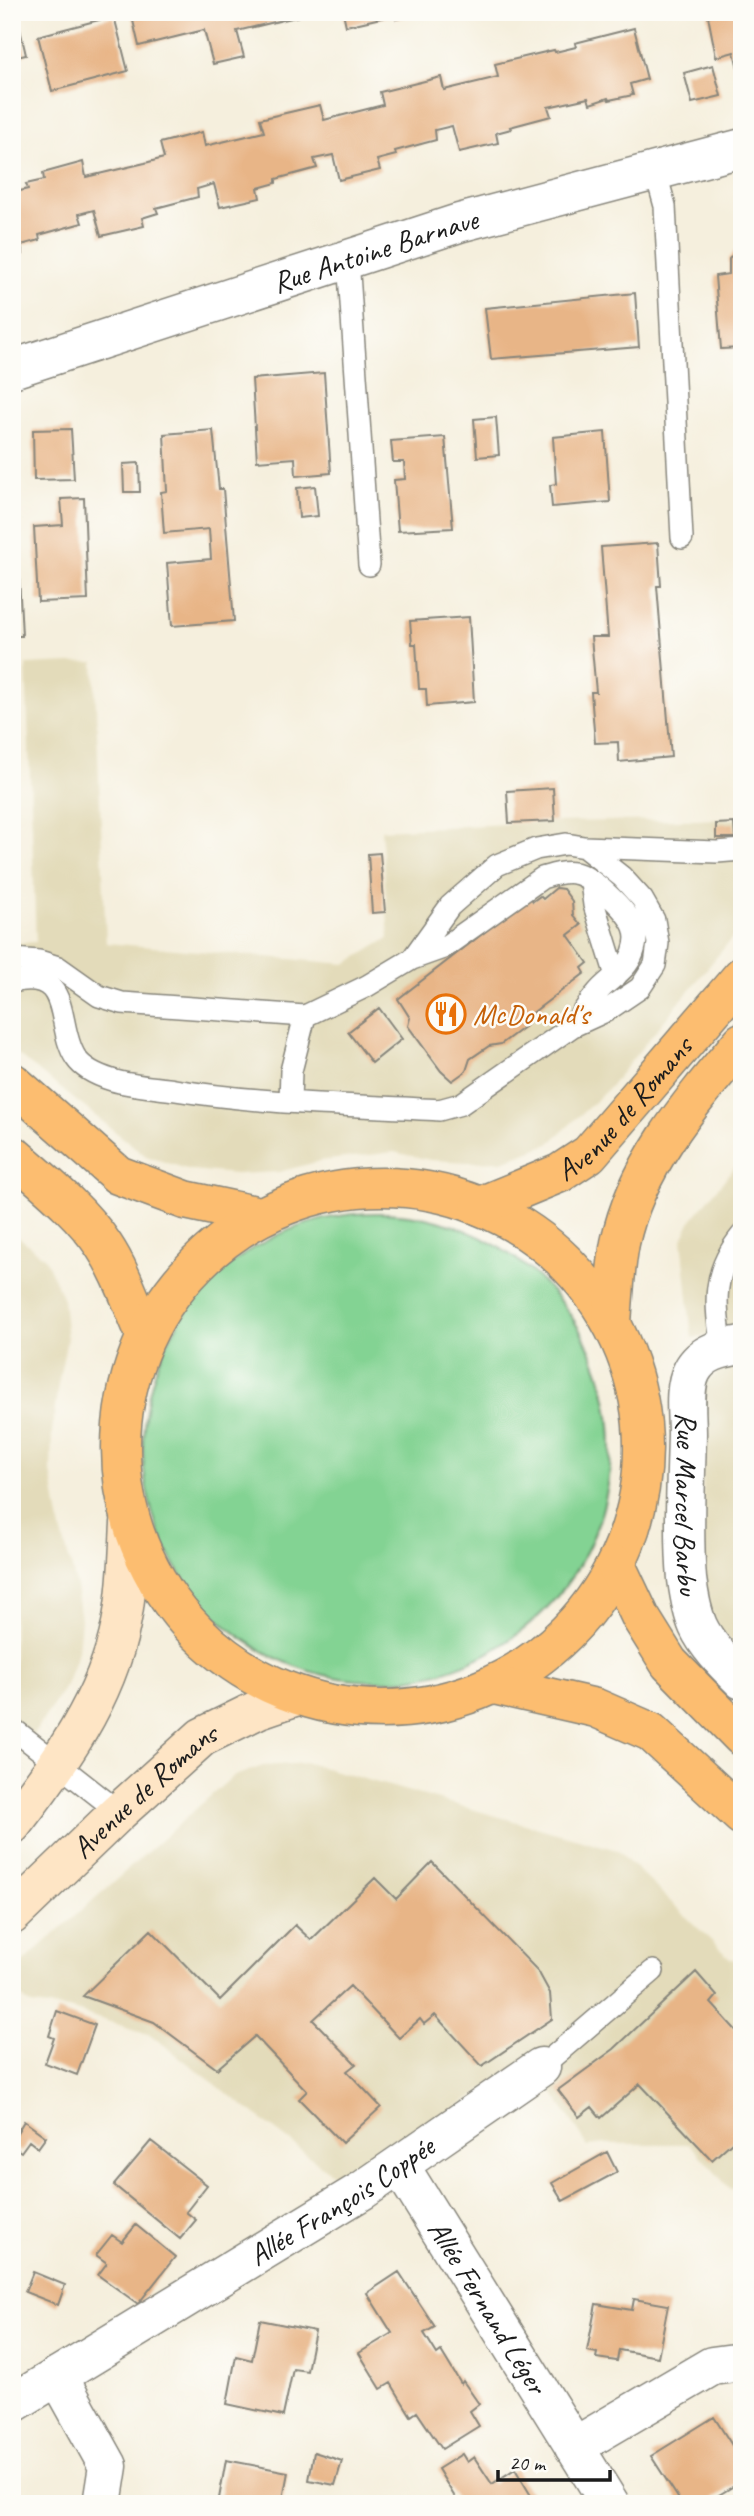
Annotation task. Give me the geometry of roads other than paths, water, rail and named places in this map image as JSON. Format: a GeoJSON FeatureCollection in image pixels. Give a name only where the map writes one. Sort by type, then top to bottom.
{"type":"FeatureCollection","features":[{"type":"Feature","properties":{"kind":"main road","name":"Avenue de Romans"},"geometry":{"type":"LineString","coordinates":[[480,1206],[559,1173],[589,1154],[742,976]]}},
{"type":"Feature","properties":{"kind":"main road","name":"Avenue de Romans"},"geometry":{"type":"LineString","coordinates":[[612,1323],[620,1243],[631,1204],[646,1170],[664,1141],[740,1046]]}},
{"type":"Feature","properties":{"kind":"main road"},"geometry":{"type":"LineString","coordinates":[[12,1082],[118,1175],[185,1200],[260,1216]]}},
{"type":"Feature","properties":{"kind":"main road"},"geometry":{"type":"LineString","coordinates":[[12,1154],[61,1197],[104,1245],[121,1276],[145,1335]]}},
{"type":"Feature","properties":{"kind":"main road"},"geometry":{"type":"LineString","coordinates":[[392,1187],[436,1192],[480,1206],[542,1241],[569,1265],[593,1293],[626,1352],[642,1412],[644,1444],[637,1507],[628,1537],[616,1565],[593,1603],[565,1635],[531,1663],[494,1685],[446,1702],[396,1709],[346,1707],[297,1696],[251,1676],[210,1647],[176,1611],[148,1569],[130,1523],[121,1485],[119,1447],[122,1408],[131,1371],[145,1335],[174,1287],[214,1247],[260,1216],[302,1199],[346,1189],[392,1187]]}},
{"type":"Feature","properties":{"kind":"main road"},"geometry":{"type":"LineString","coordinates":[[12,1825],[58,1763],[95,1703],[111,1664],[127,1588],[130,1523]]}},
{"type":"Feature","properties":{"kind":"main road"},"geometry":{"type":"LineString","coordinates":[[616,1565],[641,1618],[668,1663],[742,1737]]}},
{"type":"Feature","properties":{"kind":"main road"},"geometry":{"type":"LineString","coordinates":[[494,1685],[596,1707],[651,1732],[738,1812]]}},
{"type":"Feature","properties":{"kind":"main road","name":"Avenue de Romans"},"geometry":{"type":"LineString","coordinates":[[12,1915],[119,1812],[202,1738],[259,1709],[297,1696]]}},
{"type":"Feature","properties":{"kind":"street","name":"Rue Antoine Barnave"},"geometry":{"type":"LineString","coordinates":[[12,369],[459,223],[742,148]]}},
{"type":"Feature","properties":{"kind":"street","name":"Rue Marcel Barbu"},"geometry":{"type":"LineString","coordinates":[[732,1347],[700,1358],[690,1373],[687,1579],[699,1628],[742,1680]]}},
{"type":"Feature","properties":{"kind":"street","name":"Allée François Coppée"},"geometry":{"type":"LineString","coordinates":[[12,2404],[400,2166],[541,2067]]}},
{"type":"Feature","properties":{"kind":"street","name":"Allée Fernand Léger"},"geometry":{"type":"LineString","coordinates":[[400,2166],[610,2504]]}},
{"type":"Feature","properties":{"kind":"street"},"geometry":{"type":"LineString","coordinates":[[574,2448],[712,2366],[742,2362]]}},
{"type":"Feature","properties":{"kind":"street"},"geometry":{"type":"LineString","coordinates":[[58,2376],[108,2466],[102,2504]]}},
{"type":"Feature","properties":{"kind":"lane"},"geometry":{"type":"LineString","coordinates":[[655,170],[666,206],[682,538]]}},
{"type":"Feature","properties":{"kind":"lane"},"geometry":{"type":"LineString","coordinates":[[348,259],[369,565]]}},
{"type":"Feature","properties":{"kind":"lane"},"geometry":{"type":"LineString","coordinates":[[412,959],[450,906],[497,865],[536,849],[566,844],[717,852],[742,850]]}},
{"type":"Feature","properties":{"kind":"lane"},"geometry":{"type":"LineString","coordinates":[[12,982],[37,981],[50,986],[59,998],[69,1043],[76,1058],[87,1069],[116,1081],[215,1097],[439,1110],[461,1104],[573,1026],[606,1011],[640,988],[655,964],[658,943],[654,920],[642,899],[622,877],[584,847]]}},
{"type":"Feature","properties":{"kind":"lane"},"geometry":{"type":"LineString","coordinates":[[12,959],[39,961],[58,967],[99,996],[122,1003],[305,1016],[367,986],[412,959],[443,948],[542,878],[559,873],[576,873],[592,881],[611,898],[634,926],[636,938],[630,961],[598,991],[573,1026]]}},
{"type":"Feature","properties":{"kind":"lane"},"geometry":{"type":"LineString","coordinates":[[592,881],[594,905],[616,976]]}},
{"type":"Feature","properties":{"kind":"lane"},"geometry":{"type":"LineString","coordinates":[[290,1101],[292,1071],[305,1016]]}},
{"type":"Feature","properties":{"kind":"lane"},"geometry":{"type":"LineString","coordinates":[[732,1347],[715,1295],[719,1276],[742,1235]]}},
{"type":"Feature","properties":{"kind":"lane"},"geometry":{"type":"LineString","coordinates":[[12,1728],[119,1812]]}},
{"type":"Feature","properties":{"kind":"lane","name":"Allée François Coppée"},"geometry":{"type":"LineString","coordinates":[[541,2067],[653,1971]]}},
{"type":"Feature","properties":{"kind":"place","name":"McDonald's"},"geometry":{"type":"Point","coordinates":[446,1014]}}]}
